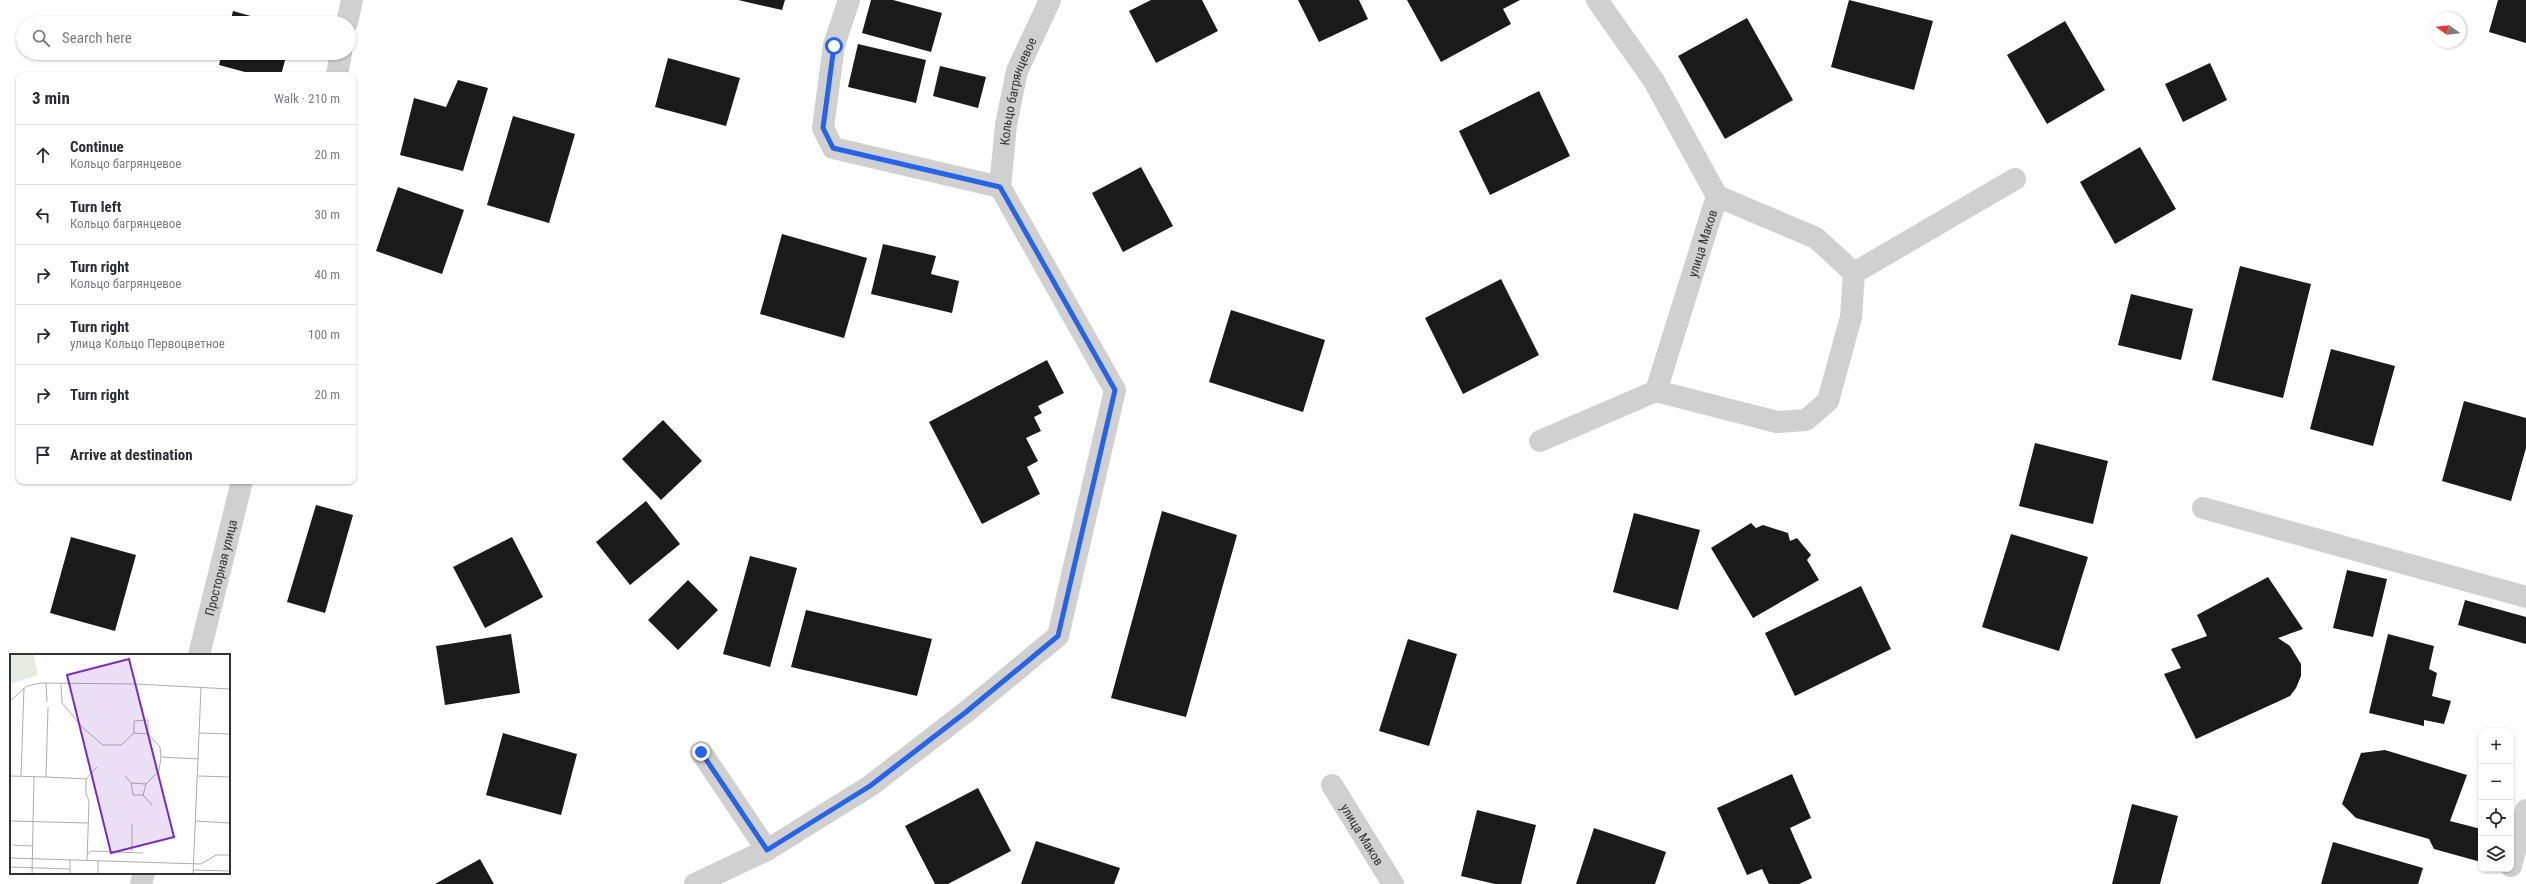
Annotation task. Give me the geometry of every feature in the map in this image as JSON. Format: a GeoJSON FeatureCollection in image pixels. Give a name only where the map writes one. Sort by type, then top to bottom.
{"type":"FeatureCollection","features":[{"type":"Feature","properties":{"kind":"street"},"geometry":{"type":"LineString","coordinates":[[349,16],[352,0]]}},
{"type":"Feature","properties":{"kind":"street"},"geometry":{"type":"LineString","coordinates":[[695,884],[767,850],[870,786],[966,712],[1058,636],[1115,390],[1000,187],[833,148],[823,128],[834,46],[849,0]]}},
{"type":"Feature","properties":{"kind":"street","name":"Кольцо багрянцевое"},"geometry":{"type":"LineString","coordinates":[[1000,187],[1006,125],[1017,71],[1050,0]]}},
{"type":"Feature","properties":{"kind":"street","name":"улица Маков"},"geometry":{"type":"LineString","coordinates":[[1597,0],[1654,81],[1717,196],[1656,390]]}},
{"type":"Feature","properties":{"kind":"street"},"geometry":{"type":"LineString","coordinates":[[338,72],[340,60]]}},
{"type":"Feature","properties":{"kind":"street"},"geometry":{"type":"LineString","coordinates":[[1854,273],[2015,179]]}},
{"type":"Feature","properties":{"kind":"street"},"geometry":{"type":"LineString","coordinates":[[1717,196],[1816,238],[1854,273]]}},
{"type":"Feature","properties":{"kind":"street"},"geometry":{"type":"LineString","coordinates":[[1540,441],[1656,390],[1777,422],[1806,420],[1828,400],[1851,317],[1854,273]]}},
{"type":"Feature","properties":{"kind":"street","name":"Просторная улица"},"geometry":{"type":"LineString","coordinates":[[198,654],[241,484]]}},
{"type":"Feature","properties":{"kind":"street"},"geometry":{"type":"LineString","coordinates":[[2203,508],[2526,597]]}},
{"type":"Feature","properties":{"kind":"street"},"geometry":{"type":"LineString","coordinates":[[701,752],[767,850]]}},
{"type":"Feature","properties":{"kind":"street","name":"улица Маков"},"geometry":{"type":"LineString","coordinates":[[1332,786],[1393,884]]}},
{"type":"Feature","properties":{"kind":"street"},"geometry":{"type":"LineString","coordinates":[[2514,856],[2526,810]]}},
{"type":"Feature","properties":{"kind":"street"},"geometry":{"type":"LineString","coordinates":[[2506,884],[2510,872]]}},
{"type":"Feature","properties":{"kind":"street"},"geometry":{"type":"LineString","coordinates":[[141,884],[144,874]]}},
{"type":"Feature","properties":{"kind":"building"},"geometry":{"type":"Polygon","coordinates":[[[738,0],[785,0],[782,10],[738,0]]]}},
{"type":"Feature","properties":{"kind":"building"},"geometry":{"type":"Polygon","coordinates":[[[871,0],[893,0],[942,13],[931,52],[862,33],[871,0]]]}},
{"type":"Feature","properties":{"kind":"building"},"geometry":{"type":"Polygon","coordinates":[[[1151,0],[1202,0],[1218,31],[1156,63],[1129,11],[1151,0]]]}},
{"type":"Feature","properties":{"kind":"building"},"geometry":{"type":"Polygon","coordinates":[[[1298,0],[1359,0],[1368,19],[1319,42],[1298,0]]]}},
{"type":"Feature","properties":{"kind":"building"},"geometry":{"type":"Polygon","coordinates":[[[1407,0],[1520,0],[1503,9],[1511,24],[1441,62],[1407,0]]]}},
{"type":"Feature","properties":{"kind":"building"},"geometry":{"type":"Polygon","coordinates":[[[1849,0],[1933,21],[1914,90],[1831,67],[1849,0]]]}},
{"type":"Feature","properties":{"kind":"building"},"geometry":{"type":"Polygon","coordinates":[[[2498,0],[2526,0],[2526,43],[2489,32],[2498,0]]]}},
{"type":"Feature","properties":{"kind":"building"},"geometry":{"type":"Polygon","coordinates":[[[233,11],[251,16],[232,16],[233,11]]]}},
{"type":"Feature","properties":{"kind":"building"},"geometry":{"type":"Polygon","coordinates":[[[1747,18],[1793,100],[1725,139],[1678,56],[1747,18]]]}},
{"type":"Feature","properties":{"kind":"building"},"geometry":{"type":"Polygon","coordinates":[[[2065,21],[2105,90],[2047,124],[2007,55],[2065,21]]]}},
{"type":"Feature","properties":{"kind":"building"},"geometry":{"type":"Polygon","coordinates":[[[858,44],[926,60],[916,103],[848,87],[858,44]]]}},
{"type":"Feature","properties":{"kind":"building"},"geometry":{"type":"Polygon","coordinates":[[[668,58],[740,78],[726,126],[655,107],[668,58]]]}},
{"type":"Feature","properties":{"kind":"building"},"geometry":{"type":"Polygon","coordinates":[[[220,60],[285,60],[282,72],[245,72],[219,65],[220,60]]]}},
{"type":"Feature","properties":{"kind":"building"},"geometry":{"type":"Polygon","coordinates":[[[2210,63],[2227,100],[2183,122],[2165,84],[2210,63]]]}},
{"type":"Feature","properties":{"kind":"building"},"geometry":{"type":"Polygon","coordinates":[[[940,66],[986,77],[978,108],[933,96],[940,66]]]}},
{"type":"Feature","properties":{"kind":"building"},"geometry":{"type":"Polygon","coordinates":[[[458,80],[488,88],[463,171],[400,155],[414,98],[446,107],[458,80]]]}},
{"type":"Feature","properties":{"kind":"building"},"geometry":{"type":"Polygon","coordinates":[[[1539,91],[1570,156],[1490,195],[1459,131],[1539,91]]]}},
{"type":"Feature","properties":{"kind":"building"},"geometry":{"type":"Polygon","coordinates":[[[513,116],[575,134],[549,223],[487,205],[513,116]]]}},
{"type":"Feature","properties":{"kind":"building"},"geometry":{"type":"Polygon","coordinates":[[[2140,147],[2176,209],[2115,244],[2080,182],[2140,147]]]}},
{"type":"Feature","properties":{"kind":"building"},"geometry":{"type":"Polygon","coordinates":[[[1141,167],[1173,226],[1123,252],[1092,193],[1141,167]]]}},
{"type":"Feature","properties":{"kind":"building"},"geometry":{"type":"Polygon","coordinates":[[[398,187],[464,210],[442,274],[376,251],[398,187]]]}},
{"type":"Feature","properties":{"kind":"building"},"geometry":{"type":"Polygon","coordinates":[[[782,234],[867,258],[844,338],[760,314],[782,234]]]}},
{"type":"Feature","properties":{"kind":"building"},"geometry":{"type":"Polygon","coordinates":[[[883,244],[936,256],[931,274],[959,281],[952,313],[871,294],[883,244]]]}},
{"type":"Feature","properties":{"kind":"building"},"geometry":{"type":"Polygon","coordinates":[[[2240,266],[2311,284],[2283,398],[2212,380],[2240,266]]]}},
{"type":"Feature","properties":{"kind":"building"},"geometry":{"type":"Polygon","coordinates":[[[1501,279],[1539,355],[1463,394],[1425,318],[1501,279]]]}},
{"type":"Feature","properties":{"kind":"building"},"geometry":{"type":"Polygon","coordinates":[[[2131,294],[2193,309],[2181,360],[2118,345],[2131,294]]]}},
{"type":"Feature","properties":{"kind":"building"},"geometry":{"type":"Polygon","coordinates":[[[1231,310],[1325,340],[1303,412],[1209,382],[1231,310]]]}},
{"type":"Feature","properties":{"kind":"building"},"geometry":{"type":"Polygon","coordinates":[[[2331,349],[2395,366],[2373,446],[2310,429],[2331,349]]]}},
{"type":"Feature","properties":{"kind":"building"},"geometry":{"type":"Polygon","coordinates":[[[1047,360],[1064,393],[1038,406],[1042,413],[1034,417],[1041,431],[1026,438],[1038,461],[1027,467],[1040,494],[982,524],[929,422],[1047,360]]]}},
{"type":"Feature","properties":{"kind":"building"},"geometry":{"type":"Polygon","coordinates":[[[2464,401],[2526,418],[2526,448],[2511,501],[2442,481],[2464,401]]]}},
{"type":"Feature","properties":{"kind":"building"},"geometry":{"type":"Polygon","coordinates":[[[663,420],[702,461],[661,500],[622,459],[663,420]]]}},
{"type":"Feature","properties":{"kind":"building"},"geometry":{"type":"Polygon","coordinates":[[[2035,443],[2108,461],[2093,524],[2019,506],[2035,443]]]}},
{"type":"Feature","properties":{"kind":"building"},"geometry":{"type":"Polygon","coordinates":[[[646,501],[680,544],[630,585],[596,542],[646,501]]]}},
{"type":"Feature","properties":{"kind":"building"},"geometry":{"type":"Polygon","coordinates":[[[316,505],[353,515],[325,613],[287,602],[316,505]]]}},
{"type":"Feature","properties":{"kind":"building"},"geometry":{"type":"Polygon","coordinates":[[[1162,511],[1237,535],[1186,717],[1111,698],[1162,511]]]}},
{"type":"Feature","properties":{"kind":"building"},"geometry":{"type":"Polygon","coordinates":[[[1634,513],[1700,530],[1678,610],[1613,592],[1634,513]]]}},
{"type":"Feature","properties":{"kind":"building"},"geometry":{"type":"Polygon","coordinates":[[[1751,523],[1756,528],[1763,525],[1788,533],[1790,541],[1797,538],[1811,555],[1807,560],[1819,580],[1753,618],[1711,548],[1751,523]]]}},
{"type":"Feature","properties":{"kind":"building"},"geometry":{"type":"Polygon","coordinates":[[[2011,534],[2088,557],[2059,651],[1982,627],[2011,534]]]}},
{"type":"Feature","properties":{"kind":"building"},"geometry":{"type":"Polygon","coordinates":[[[71,537],[136,555],[115,631],[50,613],[71,537]]]}},
{"type":"Feature","properties":{"kind":"building"},"geometry":{"type":"Polygon","coordinates":[[[512,537],[543,597],[485,628],[453,567],[512,537]]]}},
{"type":"Feature","properties":{"kind":"building"},"geometry":{"type":"Polygon","coordinates":[[[750,556],[797,568],[770,667],[723,654],[750,556]]]}},
{"type":"Feature","properties":{"kind":"building"},"geometry":{"type":"Polygon","coordinates":[[[2347,570],[2387,579],[2373,637],[2333,628],[2347,570]]]}},
{"type":"Feature","properties":{"kind":"building"},"geometry":{"type":"Polygon","coordinates":[[[2268,577],[2303,629],[2278,638],[2290,646],[2301,664],[2301,676],[2296,688],[2290,696],[2196,739],[2164,674],[2181,668],[2171,649],[2207,636],[2197,615],[2268,577]]]}},
{"type":"Feature","properties":{"kind":"building"},"geometry":{"type":"Polygon","coordinates":[[[688,580],[718,610],[678,650],[648,620],[688,580]]]}},
{"type":"Feature","properties":{"kind":"building"},"geometry":{"type":"Polygon","coordinates":[[[1861,586],[1891,649],[1795,696],[1765,633],[1861,586]]]}},
{"type":"Feature","properties":{"kind":"building"},"geometry":{"type":"Polygon","coordinates":[[[2465,600],[2526,617],[2526,644],[2458,625],[2465,600]]]}},
{"type":"Feature","properties":{"kind":"building"},"geometry":{"type":"Polygon","coordinates":[[[806,610],[932,639],[917,696],[791,667],[806,610]]]}},
{"type":"Feature","properties":{"kind":"building"},"geometry":{"type":"Polygon","coordinates":[[[511,634],[520,693],[445,705],[436,646],[511,634]]]}},
{"type":"Feature","properties":{"kind":"building"},"geometry":{"type":"Polygon","coordinates":[[[2388,634],[2434,646],[2429,669],[2437,673],[2432,696],[2451,701],[2444,724],[2424,720],[2424,726],[2369,713],[2388,634]]]}},
{"type":"Feature","properties":{"kind":"building"},"geometry":{"type":"Polygon","coordinates":[[[1408,639],[1457,654],[1429,746],[1379,731],[1408,639]]]}},
{"type":"Feature","properties":{"kind":"building"},"geometry":{"type":"Polygon","coordinates":[[[503,733],[577,754],[561,815],[486,795],[503,733]]]}},
{"type":"Feature","properties":{"kind":"building"},"geometry":{"type":"Polygon","coordinates":[[[2385,750],[2467,775],[2450,821],[2478,828],[2478,861],[2434,849],[2429,839],[2356,818],[2342,804],[2361,753],[2385,750]]]}},
{"type":"Feature","properties":{"kind":"building"},"geometry":{"type":"Polygon","coordinates":[[[1792,774],[1811,818],[1790,828],[1812,878],[1799,884],[1769,884],[1762,869],[1747,875],[1717,808],[1792,774]]]}},
{"type":"Feature","properties":{"kind":"building"},"geometry":{"type":"Polygon","coordinates":[[[978,788],[1011,851],[948,884],[935,884],[905,826],[978,788]]]}},
{"type":"Feature","properties":{"kind":"building"},"geometry":{"type":"Polygon","coordinates":[[[2132,804],[2178,816],[2160,884],[2112,884],[2132,804]]]}},
{"type":"Feature","properties":{"kind":"building"},"geometry":{"type":"Polygon","coordinates":[[[1477,810],[1536,825],[1521,884],[1495,884],[1461,876],[1477,810]]]}},
{"type":"Feature","properties":{"kind":"building"},"geometry":{"type":"Polygon","coordinates":[[[1594,828],[1666,852],[1655,884],[1576,884],[1594,828]]]}},
{"type":"Feature","properties":{"kind":"building"},"geometry":{"type":"Polygon","coordinates":[[[1036,841],[1120,868],[1114,884],[1021,884],[1036,841]]]}},
{"type":"Feature","properties":{"kind":"building"},"geometry":{"type":"Polygon","coordinates":[[[2333,842],[2423,868],[2418,884],[2321,884],[2333,842]]]}},
{"type":"Feature","properties":{"kind":"building"},"geometry":{"type":"Polygon","coordinates":[[[480,859],[494,884],[435,884],[480,859]]]}},
{"type":"Feature","properties":{"kind":"route"},"geometry":{"type":"LineString","coordinates":[[701,752],[767,850],[870,786],[966,712],[1058,636],[1115,390],[1000,187],[833,148],[823,128],[834,46]]}}]}
